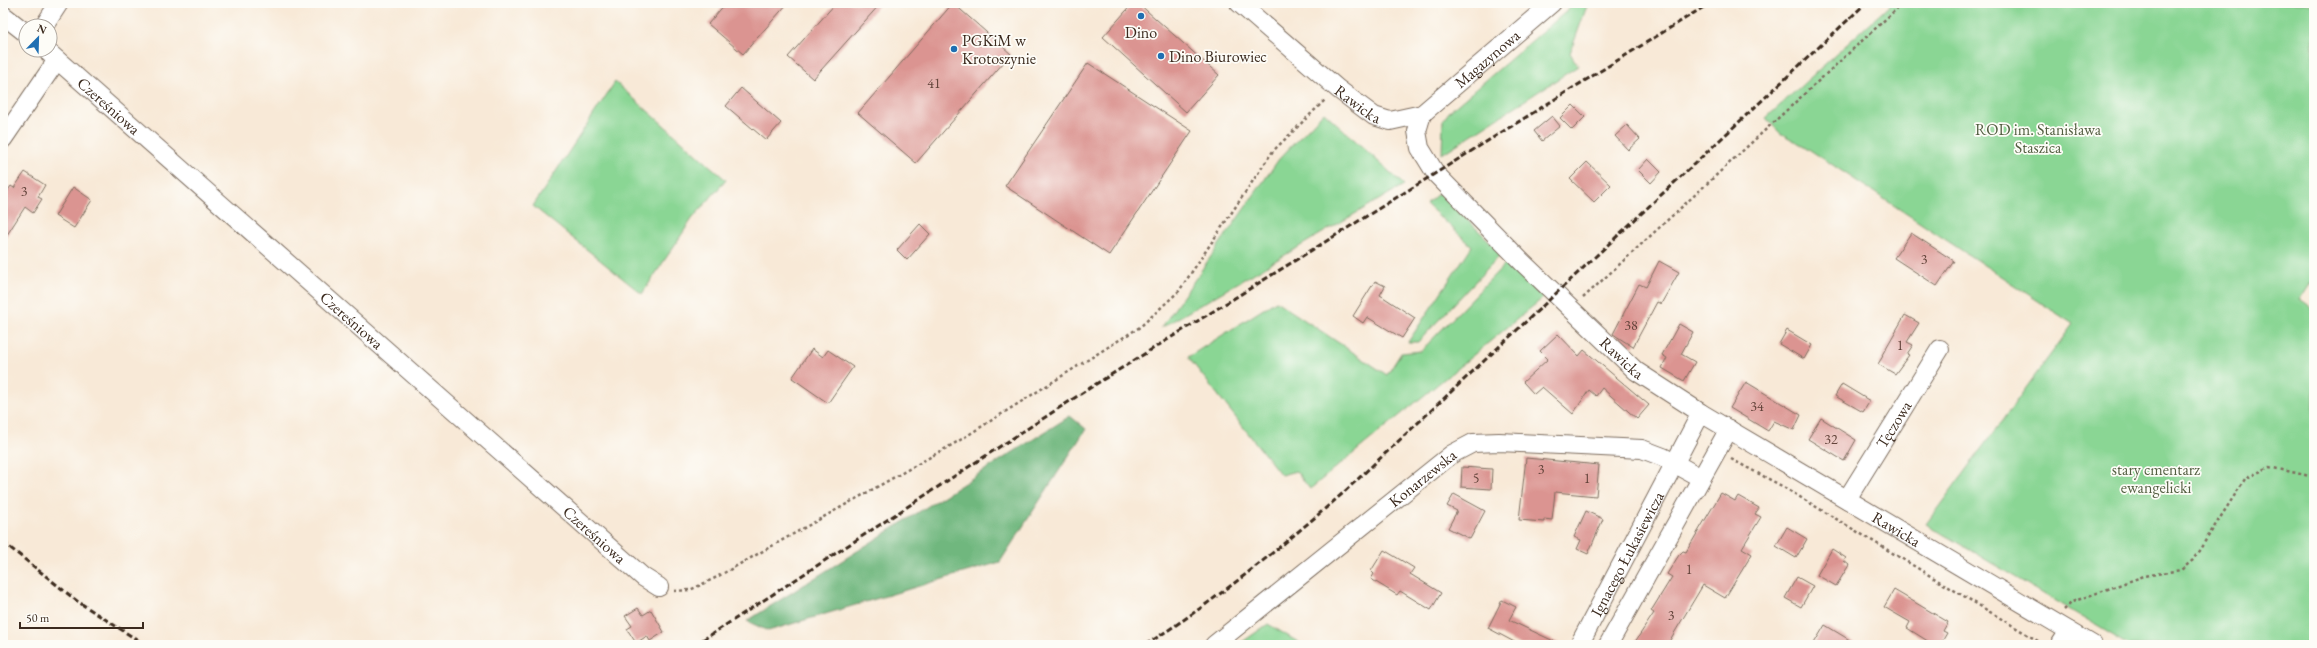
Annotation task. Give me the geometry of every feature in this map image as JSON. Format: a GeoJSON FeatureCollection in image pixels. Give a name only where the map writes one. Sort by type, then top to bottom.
{"type":"FeatureCollection","features":[{"type":"Feature","properties":{"kind":"street"},"geometry":{"type":"LineString","coordinates":[[49,18],[59,3]]}},
{"type":"Feature","properties":{"kind":"street","name":"Rawicka"},"geometry":{"type":"LineString","coordinates":[[1239,3],[1338,89],[1374,116],[1390,121],[1422,114],[1418,131],[1420,148],[1436,174],[1636,371],[1701,413],[1847,499],[2065,638],[2093,645]]}},
{"type":"Feature","properties":{"kind":"street","name":"Magazynowa"},"geometry":{"type":"LineString","coordinates":[[1422,114],[1552,3]]}},
{"type":"Feature","properties":{"kind":"street"},"geometry":{"type":"LineString","coordinates":[[3,16],[18,27]]}},
{"type":"Feature","properties":{"kind":"street"},"geometry":{"type":"LineString","coordinates":[[3,139],[50,58]]}},
{"type":"Feature","properties":{"kind":"street","name":"Czereśniowa"},"geometry":{"type":"LineString","coordinates":[[55,58],[643,577],[659,587]]}},
{"type":"Feature","properties":{"kind":"street","name":"Tęczowa"},"geometry":{"type":"LineString","coordinates":[[1847,499],[1940,349]]}},
{"type":"Feature","properties":{"kind":"street","name":"Ignacego Łukasiewicza"},"geometry":{"type":"LineString","coordinates":[[1578,645],[1701,413]]}},
{"type":"Feature","properties":{"kind":"street","name":"Ignacego Łukasiewicza"},"geometry":{"type":"LineString","coordinates":[[1608,645],[1729,429]]}},
{"type":"Feature","properties":{"kind":"street","name":"Konarzewska"},"geometry":{"type":"LineString","coordinates":[[1214,645],[1452,454],[1473,443],[1499,442],[1640,448],[1675,463]]}},
{"type":"Feature","properties":{"kind":"street"},"geometry":{"type":"LineString","coordinates":[[1675,463],[1701,478]]}},
{"type":"Feature","properties":{"kind":"path"},"geometry":{"type":"LineString","coordinates":[[1577,304],[1903,3]]}},
{"type":"Feature","properties":{"kind":"path"},"geometry":{"type":"LineString","coordinates":[[659,587],[678,592],[690,590],[715,578],[957,442],[1140,327],[1179,291],[1273,151],[1338,89]]}},
{"type":"Feature","properties":{"kind":"path"},"geometry":{"type":"LineString","coordinates":[[1716,450],[1780,485],[2044,645]]}},
{"type":"Feature","properties":{"kind":"path"},"geometry":{"type":"LineString","coordinates":[[2063,612],[2072,602],[2144,576],[2181,570],[2193,560],[2245,479],[2269,467],[2314,477]]}},
{"type":"Feature","properties":{"kind":"green space"},"geometry":{"type":"Polygon","coordinates":[[[1576,3],[1588,3],[1570,53],[1578,66],[1442,154],[1443,120],[1450,111],[1576,3]]]}},
{"type":"Feature","properties":{"kind":"green space"},"geometry":{"type":"Polygon","coordinates":[[[1892,3],[2314,3],[2314,278],[2300,300],[2314,310],[2314,645],[2129,645],[1926,524],[2073,324],[1804,146],[1780,133],[1766,118],[1892,3]]]}},
{"type":"Feature","properties":{"kind":"green space"},"geometry":{"type":"Polygon","coordinates":[[[615,82],[726,180],[692,219],[642,294],[533,206],[615,82]]]}},
{"type":"Feature","properties":{"kind":"green space"},"geometry":{"type":"Polygon","coordinates":[[[1324,112],[1404,185],[1161,328],[1279,159],[1324,112]]]}},
{"type":"Feature","properties":{"kind":"green space"},"geometry":{"type":"Polygon","coordinates":[[[1439,193],[1502,253],[1418,342],[1408,342],[1472,246],[1426,204],[1439,193]]]}},
{"type":"Feature","properties":{"kind":"green space"},"geometry":{"type":"Polygon","coordinates":[[[1507,262],[1543,298],[1310,489],[1296,471],[1281,475],[1188,357],[1276,301],[1387,375],[1401,353],[1421,351],[1507,262]]]}},
{"type":"Feature","properties":{"kind":"green space"},"geometry":{"type":"Polygon","coordinates":[[[1070,416],[1086,429],[1000,562],[768,631],[747,621],[1070,416]]]}},
{"type":"Feature","properties":{"kind":"green space"},"geometry":{"type":"Polygon","coordinates":[[[1268,624],[1303,645],[1238,645],[1268,624]]]}},
{"type":"Feature","properties":{"kind":"building"},"geometry":{"type":"Polygon","coordinates":[[[726,3],[788,3],[743,54],[708,24],[726,3]]]}},
{"type":"Feature","properties":{"kind":"building"},"geometry":{"type":"Polygon","coordinates":[[[836,3],[881,3],[813,79],[788,57],[836,3]]]}},
{"type":"Feature","properties":{"kind":"building"},"geometry":{"type":"Polygon","coordinates":[[[953,3],[1011,54],[916,163],[858,113],[953,3]]]}},
{"type":"Feature","properties":{"kind":"building","name":"Dino Biurowiec"},"geometry":{"type":"Polygon","coordinates":[[[1133,3],[1138,3],[1219,75],[1186,112],[1103,37],[1133,3]]]}},
{"type":"Feature","properties":{"kind":"building"},"geometry":{"type":"Polygon","coordinates":[[[1088,63],[1192,131],[1109,255],[1005,186],[1088,63]]]}},
{"type":"Feature","properties":{"kind":"building"},"geometry":{"type":"Polygon","coordinates":[[[741,88],[781,123],[766,140],[726,106],[741,88]]]}},
{"type":"Feature","properties":{"kind":"building"},"geometry":{"type":"Polygon","coordinates":[[[1573,105],[1585,117],[1572,130],[1560,118],[1573,105]]]}},
{"type":"Feature","properties":{"kind":"building"},"geometry":{"type":"Polygon","coordinates":[[[1552,116],[1560,126],[1542,141],[1534,131],[1552,116]]]}},
{"type":"Feature","properties":{"kind":"building"},"geometry":{"type":"Polygon","coordinates":[[[1627,125],[1640,139],[1628,150],[1615,136],[1627,125]]]}},
{"type":"Feature","properties":{"kind":"building"},"geometry":{"type":"Polygon","coordinates":[[[1648,159],[1661,172],[1651,183],[1638,170],[1648,159]]]}},
{"type":"Feature","properties":{"kind":"building"},"geometry":{"type":"Polygon","coordinates":[[[1587,162],[1611,185],[1594,202],[1570,179],[1587,162]]]}},
{"type":"Feature","properties":{"kind":"building"},"geometry":{"type":"Polygon","coordinates":[[[25,172],[45,185],[38,197],[42,199],[33,213],[25,207],[3,241],[3,197],[11,186],[14,188],[25,172]]]}},
{"type":"Feature","properties":{"kind":"building"},"geometry":{"type":"Polygon","coordinates":[[[73,187],[92,200],[74,228],[55,216],[73,187]]]}},
{"type":"Feature","properties":{"kind":"building"},"geometry":{"type":"Polygon","coordinates":[[[920,224],[930,234],[907,260],[897,250],[920,224]]]}},
{"type":"Feature","properties":{"kind":"building"},"geometry":{"type":"Polygon","coordinates":[[[1911,233],[1954,261],[1937,286],[1894,258],[1911,233]]]}},
{"type":"Feature","properties":{"kind":"building"},"geometry":{"type":"Polygon","coordinates":[[[1659,261],[1679,272],[1661,304],[1657,302],[1633,347],[1613,334],[1639,284],[1646,287],[1659,261]]]}},
{"type":"Feature","properties":{"kind":"building"},"geometry":{"type":"Polygon","coordinates":[[[1375,281],[1385,286],[1380,295],[1415,318],[1402,338],[1367,317],[1363,323],[1353,316],[1375,281]]]}},
{"type":"Feature","properties":{"kind":"building"},"geometry":{"type":"Polygon","coordinates":[[[1905,315],[1919,323],[1907,342],[1913,345],[1907,354],[1909,355],[1895,374],[1878,364],[1905,315]]]}},
{"type":"Feature","properties":{"kind":"building"},"geometry":{"type":"Polygon","coordinates":[[[1679,324],[1693,332],[1681,354],[1695,362],[1684,381],[1662,368],[1667,358],[1662,355],[1679,324]]]}},
{"type":"Feature","properties":{"kind":"building"},"geometry":{"type":"Polygon","coordinates":[[[1787,330],[1812,345],[1804,359],[1779,344],[1787,330]]]}},
{"type":"Feature","properties":{"kind":"building"},"geometry":{"type":"Polygon","coordinates":[[[1558,334],[1579,356],[1584,350],[1649,405],[1637,419],[1602,388],[1596,396],[1589,390],[1573,414],[1542,387],[1534,394],[1523,382],[1548,359],[1540,351],[1558,334]]]}},
{"type":"Feature","properties":{"kind":"building"},"geometry":{"type":"Polygon","coordinates":[[[812,349],[823,357],[828,350],[853,367],[828,403],[792,378],[812,349]]]}},
{"type":"Feature","properties":{"kind":"building"},"geometry":{"type":"Polygon","coordinates":[[[1746,382],[1801,415],[1794,430],[1774,421],[1768,431],[1730,408],[1746,382]]]}},
{"type":"Feature","properties":{"kind":"building"},"geometry":{"type":"Polygon","coordinates":[[[1842,384],[1870,401],[1863,412],[1835,396],[1842,384]]]}},
{"type":"Feature","properties":{"kind":"building"},"geometry":{"type":"Polygon","coordinates":[[[1821,418],[1856,440],[1844,461],[1808,439],[1821,418]]]}},
{"type":"Feature","properties":{"kind":"building"},"geometry":{"type":"Polygon","coordinates":[[[1526,458],[1599,465],[1596,496],[1555,492],[1552,520],[1544,519],[1544,522],[1519,520],[1526,458]]]}},
{"type":"Feature","properties":{"kind":"building"},"geometry":{"type":"Polygon","coordinates":[[[1462,467],[1492,469],[1491,489],[1461,487],[1462,467]]]}},
{"type":"Feature","properties":{"kind":"building"},"geometry":{"type":"Polygon","coordinates":[[[1721,493],[1735,501],[1738,496],[1759,508],[1755,514],[1761,517],[1742,548],[1752,554],[1725,598],[1703,585],[1667,645],[1633,645],[1654,613],[1651,611],[1672,577],[1667,574],[1679,555],[1683,551],[1686,552],[1721,493]]]}},
{"type":"Feature","properties":{"kind":"building"},"geometry":{"type":"Polygon","coordinates":[[[1454,494],[1485,511],[1470,539],[1448,528],[1457,511],[1447,506],[1454,494]]]}},
{"type":"Feature","properties":{"kind":"building"},"geometry":{"type":"Polygon","coordinates":[[[1586,511],[1603,519],[1588,554],[1577,549],[1581,540],[1574,537],[1586,511]]]}},
{"type":"Feature","properties":{"kind":"building"},"geometry":{"type":"Polygon","coordinates":[[[1787,527],[1807,539],[1796,558],[1776,546],[1787,527]]]}},
{"type":"Feature","properties":{"kind":"building"},"geometry":{"type":"Polygon","coordinates":[[[1832,549],[1846,558],[1844,561],[1849,565],[1836,586],[1817,575],[1832,549]]]}},
{"type":"Feature","properties":{"kind":"building"},"geometry":{"type":"Polygon","coordinates":[[[1384,550],[1414,568],[1410,574],[1441,593],[1431,610],[1400,591],[1397,595],[1371,579],[1374,574],[1371,571],[1384,550]]]}},
{"type":"Feature","properties":{"kind":"building"},"geometry":{"type":"Polygon","coordinates":[[[1797,577],[1813,586],[1801,607],[1785,598],[1797,577]]]}},
{"type":"Feature","properties":{"kind":"building"},"geometry":{"type":"Polygon","coordinates":[[[1894,590],[1948,622],[1943,631],[1947,633],[1940,645],[1934,645],[1907,628],[1910,622],[1884,607],[1894,590]]]}},
{"type":"Feature","properties":{"kind":"building"},"geometry":{"type":"Polygon","coordinates":[[[1502,600],[1516,607],[1509,620],[1562,645],[1520,645],[1488,628],[1502,600]]]}},
{"type":"Feature","properties":{"kind":"building"},"geometry":{"type":"Polygon","coordinates":[[[638,608],[643,615],[651,610],[664,632],[650,641],[647,636],[636,643],[627,629],[632,626],[625,616],[638,608]]]}},
{"type":"Feature","properties":{"kind":"building"},"geometry":{"type":"Polygon","coordinates":[[[1825,625],[1858,645],[1813,645],[1825,625]]]}},
{"type":"Feature","properties":{"kind":"railway"},"geometry":{"type":"LineString","coordinates":[[695,645],[1096,384],[1710,3]]}},
{"type":"Feature","properties":{"kind":"railway"},"geometry":{"type":"LineString","coordinates":[[1145,645],[1197,611],[1246,574],[1295,535],[1342,494],[1866,3]]}},
{"type":"Feature","properties":{"kind":"railway"},"geometry":{"type":"LineString","coordinates":[[3,542],[77,601],[145,645]]}},
{"type":"Feature","properties":{"kind":"place","name":"Dino"},"geometry":{"type":"Point","coordinates":[1141,16]}},
{"type":"Feature","properties":{"kind":"place","name":"PGKiM w Krotoszynie"},"geometry":{"type":"Point","coordinates":[954,49]}},
{"type":"Feature","properties":{"kind":"place","name":"Dino Biurowiec"},"geometry":{"type":"Point","coordinates":[1161,56]}},
{"type":"Feature","properties":{"kind":"park label","name":"ROD im. Stanisława Staszica"},"geometry":{"type":"Point","coordinates":[2038,138]}},
{"type":"Feature","properties":{"kind":"park label","name":"stary cmentarz ewangelicki"},"geometry":{"type":"Point","coordinates":[2156,478]}}]}
